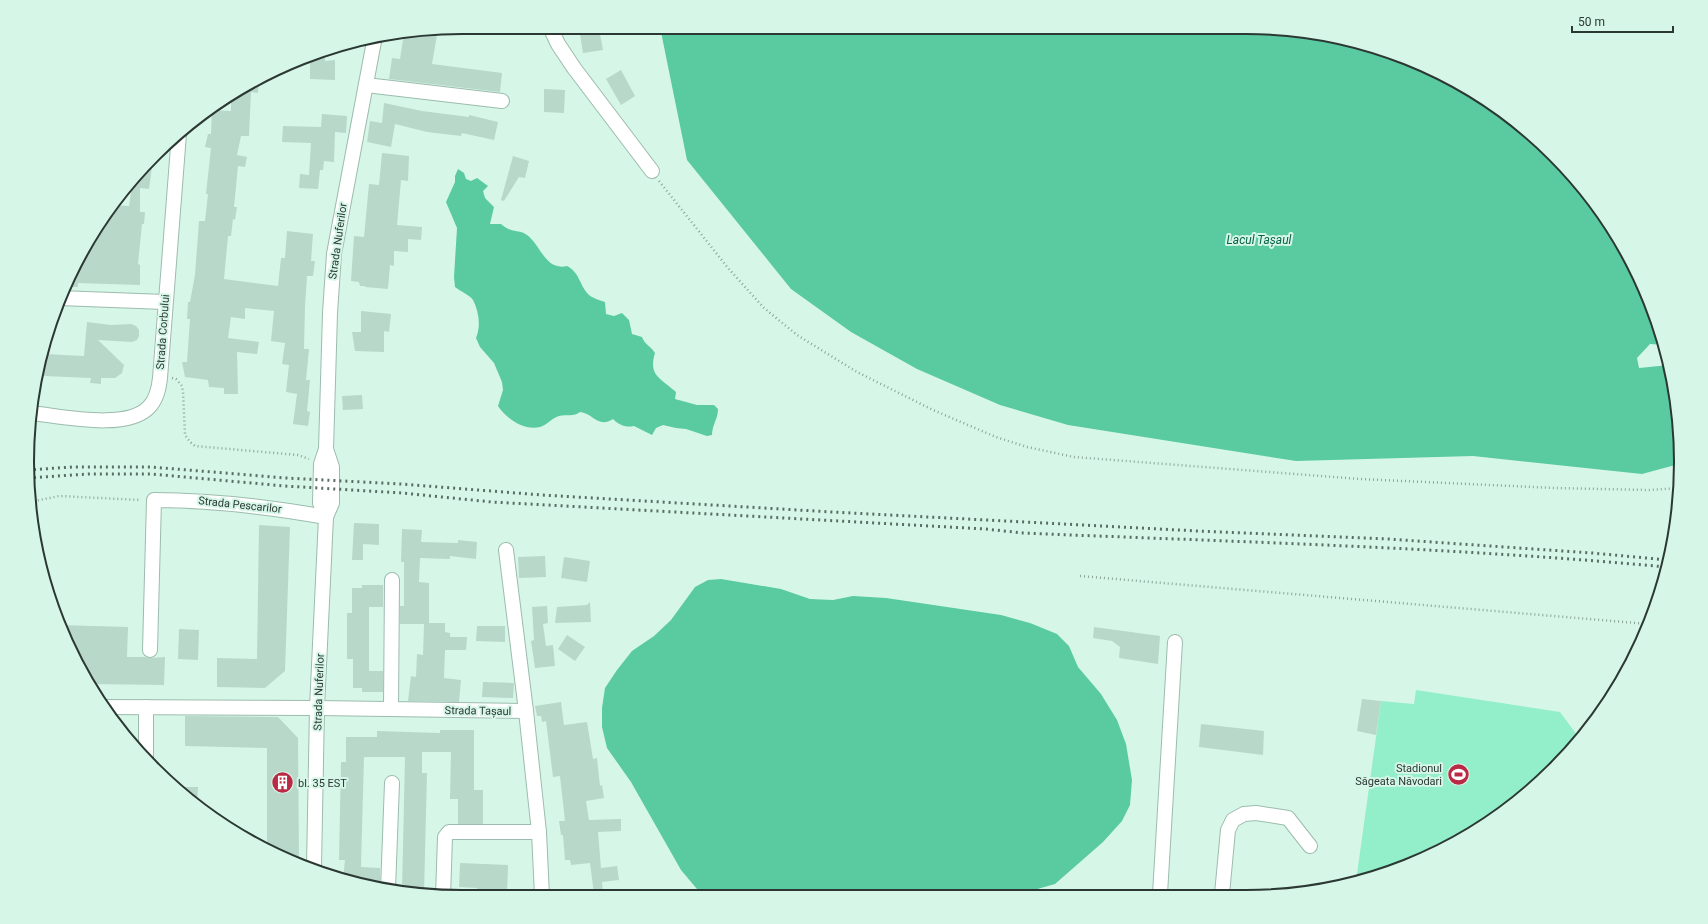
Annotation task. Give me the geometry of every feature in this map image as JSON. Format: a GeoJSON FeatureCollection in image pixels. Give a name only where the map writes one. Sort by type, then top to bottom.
{"type":"FeatureCollection","features":[{"type":"Feature","properties":{"kind":"street"},"geometry":{"type":"LineString","coordinates":[[553,34],[574,68],[652,171]]}},
{"type":"Feature","properties":{"kind":"street","name":"Strada Nuferilor"},"geometry":{"type":"LineString","coordinates":[[326,517],[320,503],[321,464],[326,449],[330,313],[334,254],[374,43]]}},
{"type":"Feature","properties":{"kind":"street"},"geometry":{"type":"LineString","coordinates":[[366,85],[502,101]]}},
{"type":"Feature","properties":{"kind":"street","name":"Strada Corbului"},"geometry":{"type":"LineString","coordinates":[[37,414],[95,420],[121,419],[142,413],[150,407],[158,389],[160,378],[178,141]]}},
{"type":"Feature","properties":{"kind":"street"},"geometry":{"type":"LineString","coordinates":[[67,298],[165,302]]}},
{"type":"Feature","properties":{"kind":"street","name":"Strada Nuferilor"},"geometry":{"type":"LineString","coordinates":[[314,863],[318,708],[326,517],[332,503],[332,467],[326,449]]}},
{"type":"Feature","properties":{"kind":"street"},"geometry":{"type":"LineString","coordinates":[[150,650],[154,500]]}},
{"type":"Feature","properties":{"kind":"street","name":"Strada Pescarilor"},"geometry":{"type":"LineString","coordinates":[[154,500],[222,502],[286,510],[326,517]]}},
{"type":"Feature","properties":{"kind":"street"},"geometry":{"type":"LineString","coordinates":[[506,550],[526,711]]}},
{"type":"Feature","properties":{"kind":"street"},"geometry":{"type":"LineString","coordinates":[[391,710],[392,580]]}},
{"type":"Feature","properties":{"kind":"street"},"geometry":{"type":"LineString","coordinates":[[1160,890],[1175,642]]}},
{"type":"Feature","properties":{"kind":"street","name":"Strada Tașaul"},"geometry":{"type":"LineString","coordinates":[[110,706],[526,711],[539,832],[542,890]]}},
{"type":"Feature","properties":{"kind":"street"},"geometry":{"type":"LineString","coordinates":[[146,707],[146,751]]}},
{"type":"Feature","properties":{"kind":"street"},"geometry":{"type":"LineString","coordinates":[[388,883],[392,783]]}},
{"type":"Feature","properties":{"kind":"street"},"geometry":{"type":"LineString","coordinates":[[1222,890],[1228,830],[1233,820],[1244,814],[1256,813],[1288,818],[1310,846]]}},
{"type":"Feature","properties":{"kind":"street"},"geometry":{"type":"LineString","coordinates":[[443,889],[445,837],[449,832],[539,832]]}},
{"type":"Feature","properties":{"kind":"path"},"geometry":{"type":"LineString","coordinates":[[652,171],[733,273],[764,308],[797,335],[857,372],[926,406],[996,437],[1027,447],[1074,457],[1360,479],[1555,488],[1650,490],[1673,488]]}},
{"type":"Feature","properties":{"kind":"path"},"geometry":{"type":"LineString","coordinates":[[160,378],[176,379],[182,386],[185,435],[195,446],[298,455],[321,464]]}},
{"type":"Feature","properties":{"kind":"path"},"geometry":{"type":"LineString","coordinates":[[36,501],[59,496],[154,500]]}},
{"type":"Feature","properties":{"kind":"path"},"geometry":{"type":"LineString","coordinates":[[1080,576],[1642,623]]}},
{"type":"Feature","properties":{"kind":"shaded area","name":"Stadionul Săgeata Năvodari"},"geometry":{"type":"Polygon","coordinates":[[[1416,690],[1560,712],[1576,734],[1549,765],[1507,802],[1484,818],[1435,846],[1384,867],[1357,875],[1381,701],[1414,704],[1416,690]]]}},
{"type":"Feature","properties":{"kind":"water","name":"Lacul Tașaul"},"geometry":{"type":"Polygon","coordinates":[[[661,34],[1246,34],[1274,35],[1329,42],[1384,57],[1435,78],[1460,91],[1507,122],[1549,159],[1586,201],[1617,248],[1630,273],[1651,324],[1657,344],[1650,344],[1637,358],[1639,368],[1663,366],[1670,406],[1674,465],[1642,474],[1473,456],[1296,461],[1068,425],[1000,405],[917,369],[851,332],[791,289],[687,160],[661,34]]]}},
{"type":"Feature","properties":{"kind":"water"},"geometry":{"type":"Polygon","coordinates":[[[458,169],[464,173],[466,179],[471,181],[477,178],[488,186],[483,191],[485,198],[494,207],[490,224],[501,224],[509,229],[527,235],[532,239],[548,261],[553,265],[560,267],[567,266],[577,275],[588,294],[605,302],[606,314],[614,316],[622,313],[629,320],[632,334],[642,337],[655,353],[653,367],[655,372],[661,380],[676,392],[675,399],[697,405],[714,405],[718,409],[712,435],[707,436],[686,429],[663,425],[656,428],[652,435],[634,426],[623,426],[613,419],[608,422],[603,422],[580,412],[578,414],[559,416],[545,425],[534,428],[522,426],[516,423],[502,411],[498,406],[503,390],[502,382],[494,363],[480,347],[476,338],[479,324],[475,305],[470,297],[455,287],[454,277],[457,228],[446,202],[455,182],[455,176],[458,169]]]}},
{"type":"Feature","properties":{"kind":"water"},"geometry":{"type":"Polygon","coordinates":[[[721,579],[781,589],[810,599],[833,600],[853,596],[886,598],[1001,615],[1030,623],[1057,634],[1069,646],[1078,667],[1101,694],[1117,720],[1126,744],[1132,780],[1130,805],[1122,821],[1103,842],[1055,884],[1034,890],[698,890],[681,870],[631,782],[607,748],[602,727],[602,708],[605,688],[632,651],[654,636],[671,620],[695,587],[708,580],[721,579]]]}},
{"type":"Feature","properties":{"kind":"building"},"geometry":{"type":"Polygon","coordinates":[[[580,34],[600,34],[603,50],[583,53],[580,34]]]}},
{"type":"Feature","properties":{"kind":"building"},"geometry":{"type":"Polygon","coordinates":[[[437,35],[432,64],[502,73],[500,92],[389,79],[392,58],[400,59],[403,38],[437,35]]]}},
{"type":"Feature","properties":{"kind":"building"},"geometry":{"type":"Polygon","coordinates":[[[325,57],[325,61],[335,60],[335,80],[310,79],[310,62],[325,57]]]}},
{"type":"Feature","properties":{"kind":"building"},"geometry":{"type":"Polygon","coordinates":[[[621,70],[635,96],[621,105],[606,79],[621,70]]]}},
{"type":"Feature","properties":{"kind":"building"},"geometry":{"type":"Polygon","coordinates":[[[259,86],[258,93],[251,92],[249,136],[241,136],[237,155],[247,157],[245,167],[238,166],[234,207],[237,207],[235,220],[233,219],[231,236],[228,236],[224,279],[278,286],[281,258],[285,258],[287,231],[313,234],[311,261],[315,261],[313,276],[307,276],[305,306],[304,349],[309,349],[306,380],[310,380],[307,411],[310,412],[308,426],[293,424],[297,394],[286,392],[289,365],[282,364],[285,343],[271,341],[274,311],[245,308],[245,319],[231,317],[228,338],[259,342],[257,354],[237,352],[238,394],[224,394],[224,388],[209,387],[208,380],[185,377],[182,362],[187,362],[190,319],[187,319],[188,302],[190,302],[195,275],[199,221],[205,221],[208,194],[206,194],[211,148],[205,147],[208,134],[211,134],[212,114],[218,110],[231,111],[231,102],[259,86]]]}},
{"type":"Feature","properties":{"kind":"building"},"geometry":{"type":"Polygon","coordinates":[[[544,89],[565,90],[564,113],[544,112],[544,89]]]}},
{"type":"Feature","properties":{"kind":"building"},"geometry":{"type":"Polygon","coordinates":[[[384,103],[422,111],[469,117],[469,115],[498,122],[494,140],[462,133],[461,136],[427,132],[395,124],[391,147],[367,142],[370,121],[382,123],[384,103]]]}},
{"type":"Feature","properties":{"kind":"building"},"geometry":{"type":"Polygon","coordinates":[[[322,114],[347,116],[346,133],[335,132],[334,162],[324,161],[323,170],[320,170],[318,189],[299,188],[300,174],[309,175],[311,143],[282,142],[283,126],[321,127],[322,114]]]}},
{"type":"Feature","properties":{"kind":"building"},"geometry":{"type":"Polygon","coordinates":[[[382,153],[409,156],[408,181],[401,180],[397,225],[422,227],[421,240],[408,239],[408,252],[394,251],[394,266],[390,265],[388,289],[360,286],[359,282],[351,281],[354,236],[364,237],[369,184],[379,185],[382,153]]]}},
{"type":"Feature","properties":{"kind":"building"},"geometry":{"type":"Polygon","coordinates":[[[513,156],[529,161],[525,178],[519,177],[504,201],[501,200],[513,156]]]}},
{"type":"Feature","properties":{"kind":"building"},"geometry":{"type":"Polygon","coordinates":[[[152,167],[149,189],[140,188],[140,212],[145,212],[144,224],[142,224],[138,264],[140,265],[140,285],[78,283],[78,287],[72,287],[91,248],[119,205],[129,206],[131,190],[152,167]]]}},
{"type":"Feature","properties":{"kind":"building"},"geometry":{"type":"Polygon","coordinates":[[[361,311],[391,314],[389,332],[384,331],[384,352],[355,351],[352,332],[361,332],[361,311]]]}},
{"type":"Feature","properties":{"kind":"building"},"geometry":{"type":"Polygon","coordinates":[[[87,322],[111,325],[131,324],[136,326],[139,330],[137,340],[132,342],[98,340],[124,365],[122,373],[115,378],[101,378],[101,384],[90,383],[91,378],[44,376],[48,354],[84,356],[87,322]]]}},
{"type":"Feature","properties":{"kind":"building"},"geometry":{"type":"Polygon","coordinates":[[[362,395],[363,409],[343,410],[342,396],[362,395]]]}},
{"type":"Feature","properties":{"kind":"building"},"geometry":{"type":"Polygon","coordinates":[[[354,523],[379,524],[379,545],[363,544],[363,560],[352,560],[354,523]]]}},
{"type":"Feature","properties":{"kind":"building"},"geometry":{"type":"Polygon","coordinates":[[[259,525],[290,527],[285,671],[265,688],[217,687],[217,658],[257,659],[259,525]]]}},
{"type":"Feature","properties":{"kind":"building"},"geometry":{"type":"Polygon","coordinates":[[[402,529],[422,530],[421,542],[458,543],[458,540],[477,542],[476,559],[450,556],[450,559],[420,558],[419,582],[429,583],[429,623],[445,623],[445,632],[450,633],[450,637],[467,637],[466,650],[445,650],[444,678],[461,680],[459,702],[408,701],[411,676],[416,677],[417,654],[423,655],[424,624],[400,624],[400,606],[404,606],[404,562],[401,562],[402,529]]]}},
{"type":"Feature","properties":{"kind":"building"},"geometry":{"type":"Polygon","coordinates":[[[545,556],[546,577],[519,578],[518,557],[545,556]]]}},
{"type":"Feature","properties":{"kind":"building"},"geometry":{"type":"Polygon","coordinates":[[[564,557],[590,561],[587,582],[561,578],[564,557]]]}},
{"type":"Feature","properties":{"kind":"building"},"geometry":{"type":"Polygon","coordinates":[[[362,585],[383,585],[383,607],[369,607],[369,671],[383,671],[383,692],[362,692],[362,688],[353,688],[353,659],[347,659],[347,613],[352,613],[352,588],[362,588],[362,585]]]}},
{"type":"Feature","properties":{"kind":"building"},"geometry":{"type":"Polygon","coordinates":[[[590,602],[591,622],[555,623],[557,607],[587,605],[590,602]]]}},
{"type":"Feature","properties":{"kind":"building"},"geometry":{"type":"Polygon","coordinates":[[[547,606],[548,623],[543,624],[546,646],[553,645],[555,666],[535,668],[531,641],[534,640],[532,607],[547,606]]]}},
{"type":"Feature","properties":{"kind":"building"},"geometry":{"type":"Polygon","coordinates":[[[67,625],[128,627],[127,657],[165,657],[164,685],[96,684],[78,651],[67,625]]]}},
{"type":"Feature","properties":{"kind":"building"},"geometry":{"type":"Polygon","coordinates":[[[477,626],[505,626],[505,642],[476,641],[477,626]]]}},
{"type":"Feature","properties":{"kind":"building"},"geometry":{"type":"Polygon","coordinates":[[[1094,627],[1160,636],[1158,664],[1119,658],[1120,647],[1112,641],[1093,638],[1094,627]]]}},
{"type":"Feature","properties":{"kind":"building"},"geometry":{"type":"Polygon","coordinates":[[[179,629],[199,630],[198,660],[178,659],[179,629]]]}},
{"type":"Feature","properties":{"kind":"building"},"geometry":{"type":"Polygon","coordinates":[[[567,635],[585,647],[575,661],[558,649],[567,635]]]}},
{"type":"Feature","properties":{"kind":"building"},"geometry":{"type":"Polygon","coordinates":[[[483,682],[514,683],[513,698],[482,697],[483,682]]]}},
{"type":"Feature","properties":{"kind":"building"},"geometry":{"type":"Polygon","coordinates":[[[1362,699],[1381,701],[1376,735],[1357,731],[1362,699]]]}},
{"type":"Feature","properties":{"kind":"building"},"geometry":{"type":"Polygon","coordinates":[[[561,702],[564,725],[587,722],[593,759],[597,758],[600,786],[602,785],[604,798],[586,801],[589,820],[621,819],[621,831],[598,832],[601,868],[617,866],[619,880],[602,882],[603,890],[593,890],[590,863],[571,865],[570,860],[565,860],[563,835],[561,835],[559,821],[565,821],[560,776],[553,777],[546,721],[542,722],[541,716],[537,716],[535,706],[561,702]]]}},
{"type":"Feature","properties":{"kind":"building","name":"bl. 35 EST"},"geometry":{"type":"Polygon","coordinates":[[[185,716],[278,717],[298,738],[299,857],[267,843],[267,748],[185,746],[185,716]]]}},
{"type":"Feature","properties":{"kind":"building"},"geometry":{"type":"Polygon","coordinates":[[[1201,724],[1264,731],[1263,755],[1199,747],[1201,724]]]}},
{"type":"Feature","properties":{"kind":"building"},"geometry":{"type":"Polygon","coordinates":[[[440,730],[474,730],[474,790],[483,790],[483,824],[458,824],[458,799],[450,799],[451,752],[422,752],[422,773],[427,773],[424,888],[402,885],[405,757],[364,757],[361,867],[380,868],[380,882],[344,873],[345,860],[339,860],[341,762],[346,762],[346,737],[377,737],[377,731],[440,733],[440,730]]]}},
{"type":"Feature","properties":{"kind":"building"},"geometry":{"type":"Polygon","coordinates":[[[184,787],[198,787],[197,799],[184,787]]]}},
{"type":"Feature","properties":{"kind":"building"},"geometry":{"type":"Polygon","coordinates":[[[460,863],[508,865],[507,890],[477,890],[477,888],[459,887],[460,863]]]}},
{"type":"Feature","properties":{"kind":"railway"},"geometry":{"type":"LineString","coordinates":[[34,470],[72,467],[151,467],[286,478],[401,484],[542,495],[832,512],[1198,531],[1388,539],[1592,553],[1662,559]]}},
{"type":"Feature","properties":{"kind":"railway"},"geometry":{"type":"LineString","coordinates":[[35,478],[88,474],[151,474],[285,486],[402,493],[492,502],[985,529],[1023,533],[1425,550],[1586,560],[1661,567]]}},
{"type":"Feature","properties":{"kind":"place","name":"Stadionul Săgeata Năvodari"},"geometry":{"type":"Point","coordinates":[1458,774]}},
{"type":"Feature","properties":{"kind":"place","name":"bl. 35 EST"},"geometry":{"type":"Point","coordinates":[283,783]}}]}
